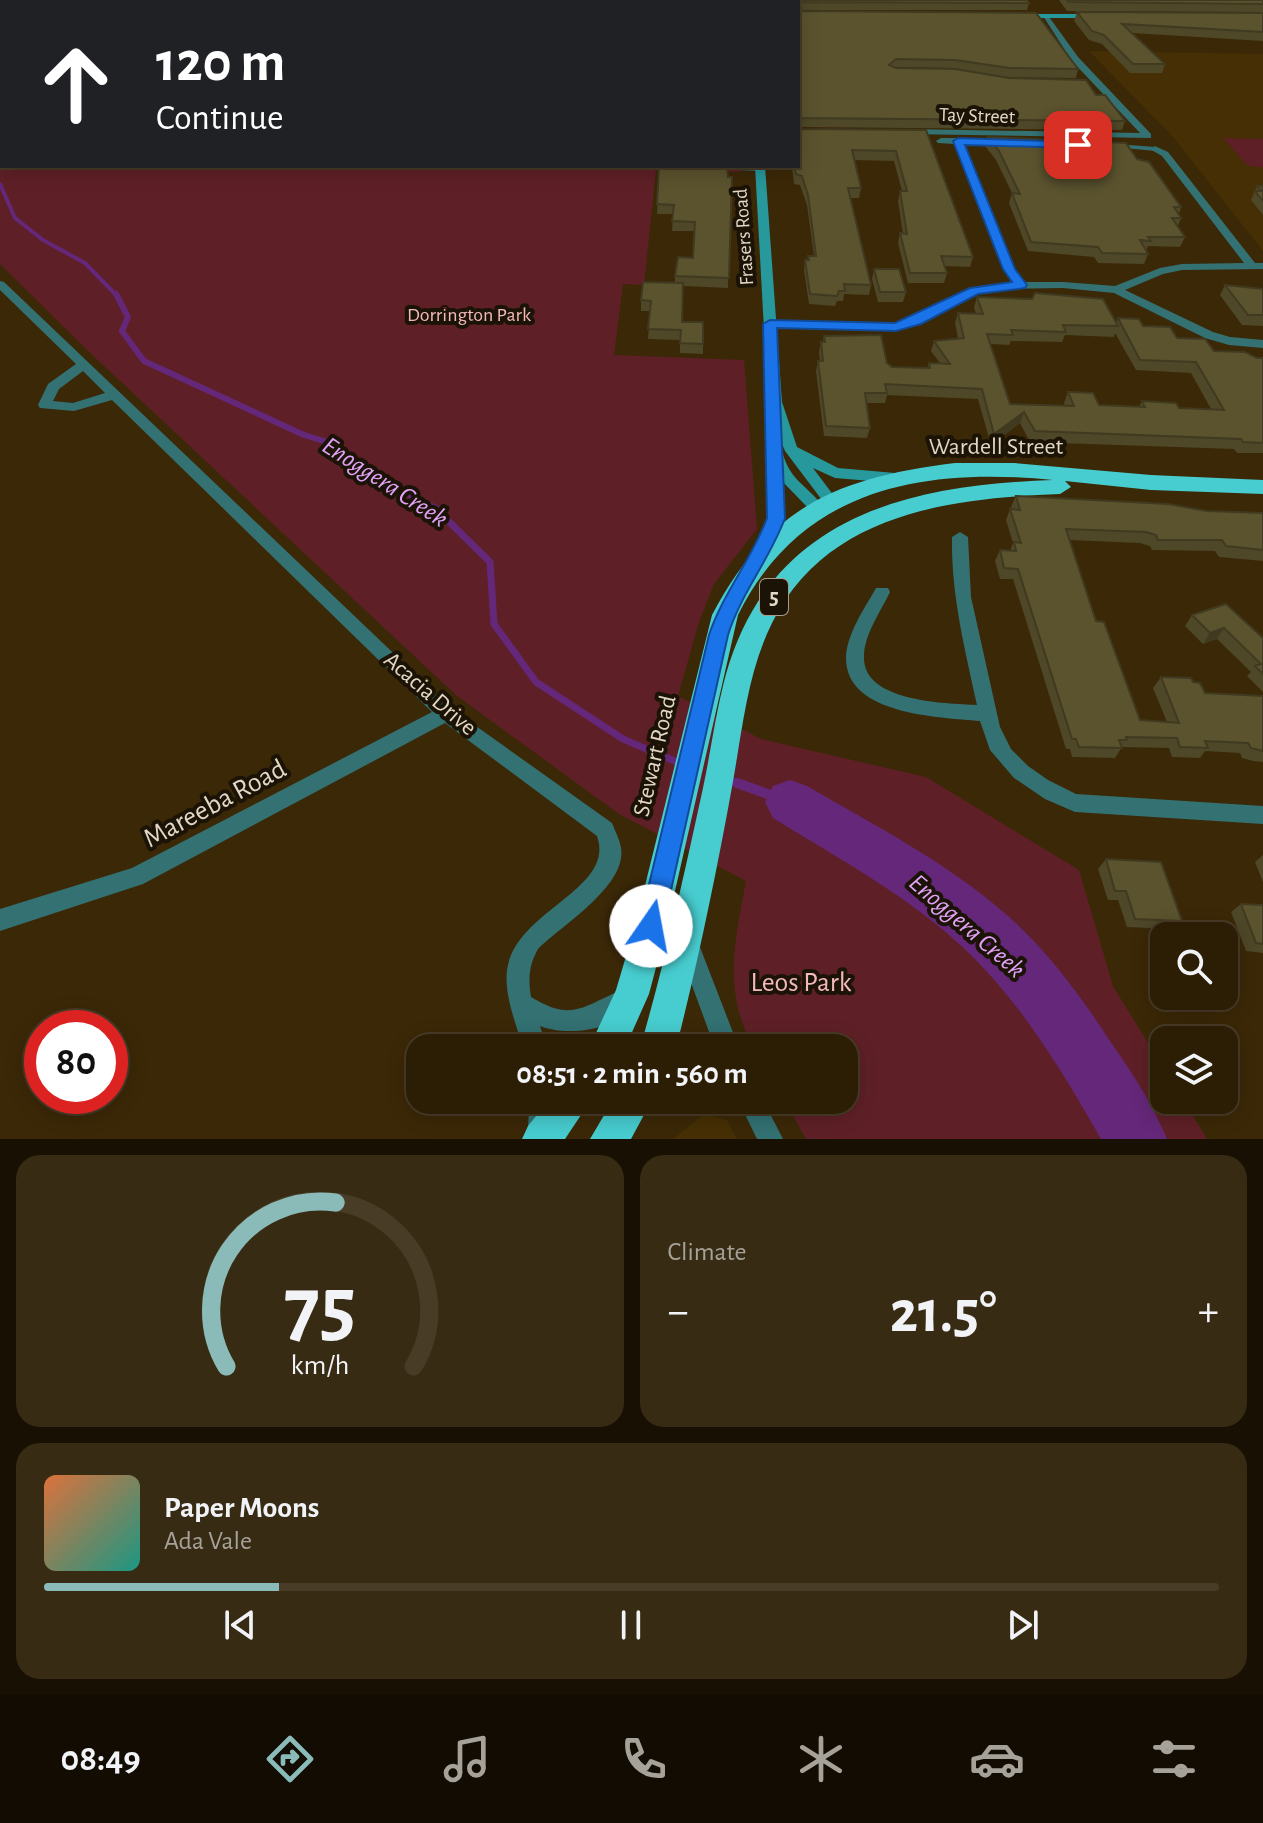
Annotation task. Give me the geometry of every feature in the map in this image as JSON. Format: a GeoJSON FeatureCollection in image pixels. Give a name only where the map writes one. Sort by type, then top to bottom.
{"type":"FeatureCollection","features":[{"type":"Feature","properties":{"kind":"highway","name":"Wardell Street"},"geometry":{"type":"LineString","coordinates":[[824,504],[896,478],[986,468],[1085,474],[1134,481],[1263,487]]}},
{"type":"Feature","properties":{"kind":"highway","name":"Wardell Street"},"geometry":{"type":"LineString","coordinates":[[850,528],[891,508],[942,494],[1134,481]]}},
{"type":"Feature","properties":{"kind":"highway"},"geometry":{"type":"LineString","coordinates":[[824,504],[850,528]]}},
{"type":"Feature","properties":{"kind":"highway","name":"Stewart Road"},"geometry":{"type":"LineString","coordinates":[[613,1034],[632,994],[727,608],[760,555],[786,530],[824,504]]}},
{"type":"Feature","properties":{"kind":"highway","name":"5"},"geometry":{"type":"LineString","coordinates":[[662,1034],[687,941],[736,694],[750,639],[770,603],[808,557],[850,528]]}},
{"type":"Feature","properties":{"kind":"highway"},"geometry":{"type":"LineString","coordinates":[[540,1139],[561,1114]]}},
{"type":"Feature","properties":{"kind":"street"},"geometry":{"type":"LineString","coordinates":[[1016,16],[1111,16]]}},
{"type":"Feature","properties":{"kind":"street"},"geometry":{"type":"LineString","coordinates":[[1047,16],[1075,59],[1100,84]]}},
{"type":"Feature","properties":{"kind":"street"},"geometry":{"type":"LineString","coordinates":[[1086,84],[1100,84]]}},
{"type":"Feature","properties":{"kind":"street","name":"Tay Street"},"geometry":{"type":"LineString","coordinates":[[958,141],[900,136],[1144,138],[1148,134],[1100,84]]}},
{"type":"Feature","properties":{"kind":"street"},"geometry":{"type":"LineString","coordinates":[[958,141],[1009,269],[1021,285]]}},
{"type":"Feature","properties":{"kind":"street"},"geometry":{"type":"LineString","coordinates":[[1155,149],[1165,154],[1257,266]]}},
{"type":"Feature","properties":{"kind":"street","name":"Frasers Road"},"geometry":{"type":"LineString","coordinates":[[760,168],[775,402],[772,449],[776,518],[760,555]]}},
{"type":"Feature","properties":{"kind":"street"},"geometry":{"type":"LineString","coordinates":[[1116,290],[1160,271],[1182,267],[1257,266]]}},
{"type":"Feature","properties":{"kind":"street","name":"Acacia Drive"},"geometry":{"type":"LineString","coordinates":[[0,284],[446,714],[596,822],[611,844],[611,860],[602,880],[545,924],[529,942],[518,972],[522,1004],[531,1034]]}},
{"type":"Feature","properties":{"kind":"street"},"geometry":{"type":"LineString","coordinates":[[770,324],[896,327],[916,321],[975,291],[1021,285],[1116,290],[1209,335],[1229,341],[1263,344]]}},
{"type":"Feature","properties":{"kind":"street"},"geometry":{"type":"LineString","coordinates":[[82,366],[53,387],[45,405],[74,407],[114,395]]}},
{"type":"Feature","properties":{"kind":"street","name":"Frasers Road"},"geometry":{"type":"LineString","coordinates":[[775,402],[782,432],[824,504]]}},
{"type":"Feature","properties":{"kind":"street","name":"Frasers Road"},"geometry":{"type":"LineString","coordinates":[[782,432],[801,457],[823,470],[858,477],[896,478]]}},
{"type":"Feature","properties":{"kind":"street"},"geometry":{"type":"LineString","coordinates":[[772,449],[784,477],[824,504]]}},
{"type":"Feature","properties":{"kind":"street"},"geometry":{"type":"LineString","coordinates":[[960,537],[959,588],[988,714],[995,742],[1016,770],[1047,792],[1075,803],[1263,815]]}},
{"type":"Feature","properties":{"kind":"street"},"geometry":{"type":"LineString","coordinates":[[882,592],[855,654],[856,667],[865,685],[894,702],[988,714]]}},
{"type":"Feature","properties":{"kind":"street","name":"Mareeba Road"},"geometry":{"type":"LineString","coordinates":[[0,920],[136,877],[446,714]]}},
{"type":"Feature","properties":{"kind":"street"},"geometry":{"type":"LineString","coordinates":[[687,941],[722,1034]]}},
{"type":"Feature","properties":{"kind":"street"},"geometry":{"type":"LineString","coordinates":[[522,1004],[538,1015],[566,1024],[594,1018],[632,994]]}},
{"type":"Feature","properties":{"kind":"street"},"geometry":{"type":"LineString","coordinates":[[540,1139],[541,1114]]}},
{"type":"Feature","properties":{"kind":"street"},"geometry":{"type":"LineString","coordinates":[[757,1114],[771,1139]]}},
{"type":"Feature","properties":{"kind":"lane","name":"Tay Street"},"geometry":{"type":"LineString","coordinates":[[958,141],[1048,144]]}},
{"type":"Feature","properties":{"kind":"lane"},"geometry":{"type":"LineString","coordinates":[[1108,146],[1155,149]]}},
{"type":"Feature","properties":{"kind":"shaded area"},"geometry":{"type":"Polygon","coordinates":[[[1089,51],[1263,54],[1263,251],[1174,138],[1089,51]]]}},
{"type":"Feature","properties":{"kind":"shaded area"},"geometry":{"type":"Polygon","coordinates":[[[704,1114],[727,1120],[737,1139],[673,1139],[704,1114]]]}},
{"type":"Feature","properties":{"kind":"green space"},"geometry":{"type":"Polygon","coordinates":[[[1223,138],[1263,139],[1263,167],[1248,166],[1223,138]]]}},
{"type":"Feature","properties":{"kind":"green space"},"geometry":{"type":"Polygon","coordinates":[[[0,168],[739,168],[740,172],[656,170],[644,285],[623,284],[614,355],[744,360],[757,529],[714,584],[699,622],[678,696],[761,739],[926,777],[1079,870],[1113,986],[1150,1046],[1150,1114],[1192,1114],[1207,1139],[806,1139],[792,1114],[858,1114],[858,1034],[747,1034],[738,1007],[734,966],[746,881],[619,814],[457,696],[87,350],[0,264],[0,168]]]}},
{"type":"Feature","properties":{"kind":"building"},"geometry":{"type":"Polygon","coordinates":[[[800,0],[1027,0],[1029,3],[800,2],[800,0]]]}},
{"type":"Feature","properties":{"kind":"building"},"geometry":{"type":"Polygon","coordinates":[[[1067,0],[1263,0],[1263,4],[1069,2],[1067,0]]]}},
{"type":"Feature","properties":{"kind":"building"},"geometry":{"type":"Polygon","coordinates":[[[800,11],[1036,13],[1078,69],[1010,68],[955,60],[896,59],[889,65],[896,68],[955,69],[1009,78],[1086,80],[1096,95],[1105,95],[1125,121],[800,118],[800,11]]]}},
{"type":"Feature","properties":{"kind":"building"},"geometry":{"type":"Polygon","coordinates":[[[1077,12],[1263,13],[1263,32],[1122,24],[1165,64],[1133,64],[1104,35],[1092,31],[1077,12]]]}},
{"type":"Feature","properties":{"kind":"building"},"geometry":{"type":"Polygon","coordinates":[[[800,129],[926,130],[973,257],[941,256],[947,273],[910,273],[900,233],[907,234],[900,191],[907,191],[896,151],[852,150],[861,188],[848,188],[871,285],[844,284],[845,291],[839,291],[837,296],[810,294],[805,260],[809,260],[808,256],[816,256],[808,195],[802,176],[796,174],[794,168],[800,168],[800,129]]]}},
{"type":"Feature","properties":{"kind":"building"},"geometry":{"type":"Polygon","coordinates":[[[988,137],[1126,143],[1137,159],[1149,162],[1181,207],[1174,207],[1181,218],[1172,218],[1185,237],[1148,237],[1151,241],[1140,240],[1148,254],[1102,253],[1098,247],[1031,242],[1012,193],[1020,194],[999,151],[988,137]]]}},
{"type":"Feature","properties":{"kind":"building"},"geometry":{"type":"Polygon","coordinates":[[[659,168],[727,168],[728,177],[732,177],[729,278],[675,276],[678,257],[693,258],[695,222],[672,221],[674,205],[657,204],[659,168]]]}},
{"type":"Feature","properties":{"kind":"building"},"geometry":{"type":"Polygon","coordinates":[[[1257,186],[1263,186],[1263,201],[1255,191],[1262,191],[1257,186]]]}},
{"type":"Feature","properties":{"kind":"building"},"geometry":{"type":"Polygon","coordinates":[[[874,269],[899,269],[906,292],[880,292],[874,269]]]}},
{"type":"Feature","properties":{"kind":"building"},"geometry":{"type":"Polygon","coordinates":[[[643,282],[683,283],[682,322],[703,322],[703,344],[680,343],[681,330],[648,329],[651,301],[641,300],[643,282]]]}},
{"type":"Feature","properties":{"kind":"building"},"geometry":{"type":"Polygon","coordinates":[[[1225,285],[1263,289],[1263,315],[1248,315],[1225,285]]]}},
{"type":"Feature","properties":{"kind":"building"},"geometry":{"type":"Polygon","coordinates":[[[1035,293],[1103,299],[1118,326],[1063,325],[1066,332],[1011,330],[1013,335],[987,334],[1010,404],[1074,406],[1068,392],[1071,392],[1093,393],[1099,405],[1145,407],[1142,401],[1176,403],[1179,408],[1224,410],[1196,362],[1140,360],[1118,318],[1139,319],[1143,326],[1170,327],[1177,338],[1205,339],[1214,351],[1245,352],[1263,358],[1263,443],[1243,442],[1241,439],[1035,431],[1024,412],[994,434],[982,389],[885,384],[887,393],[865,393],[870,428],[826,426],[818,361],[823,361],[821,342],[825,342],[824,336],[881,335],[887,363],[892,367],[930,368],[929,363],[950,364],[934,341],[964,338],[958,313],[983,314],[977,297],[1032,299],[1035,293]]]}},
{"type":"Feature","properties":{"kind":"building"},"geometry":{"type":"Polygon","coordinates":[[[1016,496],[1168,504],[1207,511],[1263,513],[1263,550],[1226,546],[1222,540],[1158,540],[1156,535],[1146,532],[1066,529],[1096,621],[1104,622],[1140,720],[1179,723],[1161,677],[1191,678],[1193,682],[1200,683],[1205,693],[1263,696],[1263,751],[1251,748],[1248,743],[1205,741],[1208,748],[1180,747],[1177,738],[1126,737],[1127,740],[1119,740],[1122,748],[1079,747],[1076,739],[1072,739],[1018,569],[1004,568],[1000,550],[1016,551],[1014,542],[1021,543],[1010,509],[1020,510],[1016,496]]]}},
{"type":"Feature","properties":{"kind":"building"},"geometry":{"type":"Polygon","coordinates":[[[1226,604],[1263,638],[1263,674],[1255,666],[1261,664],[1224,628],[1210,633],[1192,615],[1226,604]]]}},
{"type":"Feature","properties":{"kind":"building"},"geometry":{"type":"Polygon","coordinates":[[[1106,859],[1161,862],[1182,921],[1135,919],[1126,891],[1115,891],[1106,859]]]}},
{"type":"Feature","properties":{"kind":"building"},"geometry":{"type":"Polygon","coordinates":[[[1241,904],[1263,905],[1263,944],[1256,943],[1241,904]]]}},
{"type":"Feature","properties":{"kind":"waterway","name":"Enoggera Creek"},"geometry":{"type":"LineString","coordinates":[[0,184],[15,218],[43,240],[85,263],[117,296]]}},
{"type":"Feature","properties":{"kind":"waterway","name":"Enoggera Creek"},"geometry":{"type":"LineString","coordinates":[[116,294],[128,317],[122,331],[144,361],[304,435],[337,445],[357,467],[439,510]]}},
{"type":"Feature","properties":{"kind":"waterway","name":"Enoggera Creek"},"geometry":{"type":"LineString","coordinates":[[435,508],[490,562],[494,624],[536,682],[623,739],[684,765]]}},
{"type":"Feature","properties":{"kind":"waterway","name":"Enoggera Creek"},"geometry":{"type":"LineString","coordinates":[[726,779],[743,785]]}},
{"type":"Feature","properties":{"kind":"waterway","name":"Enoggera Creek"},"geometry":{"type":"LineString","coordinates":[[737,783],[790,802]]}},
{"type":"Feature","properties":{"kind":"waterway","name":"Enoggera Creek"},"geometry":{"type":"LineString","coordinates":[[790,802],[936,892],[989,935],[1031,980],[1064,1024],[1136,1139]]}},
{"type":"Feature","properties":{"kind":"route"},"geometry":{"type":"LineString","coordinates":[[651,926],[718,635],[727,608],[765,547],[776,518],[772,468],[775,402],[770,324],[896,327],[916,321],[951,300],[975,291],[1021,285],[1009,269],[958,141],[1078,145]]}},
{"type":"Feature","properties":{"kind":"park label","name":"Dorrington Park"},"geometry":{"type":"Point","coordinates":[469,315]}},
{"type":"Feature","properties":{"kind":"park label","name":"Leos Park"},"geometry":{"type":"Point","coordinates":[801,983]}}]}
